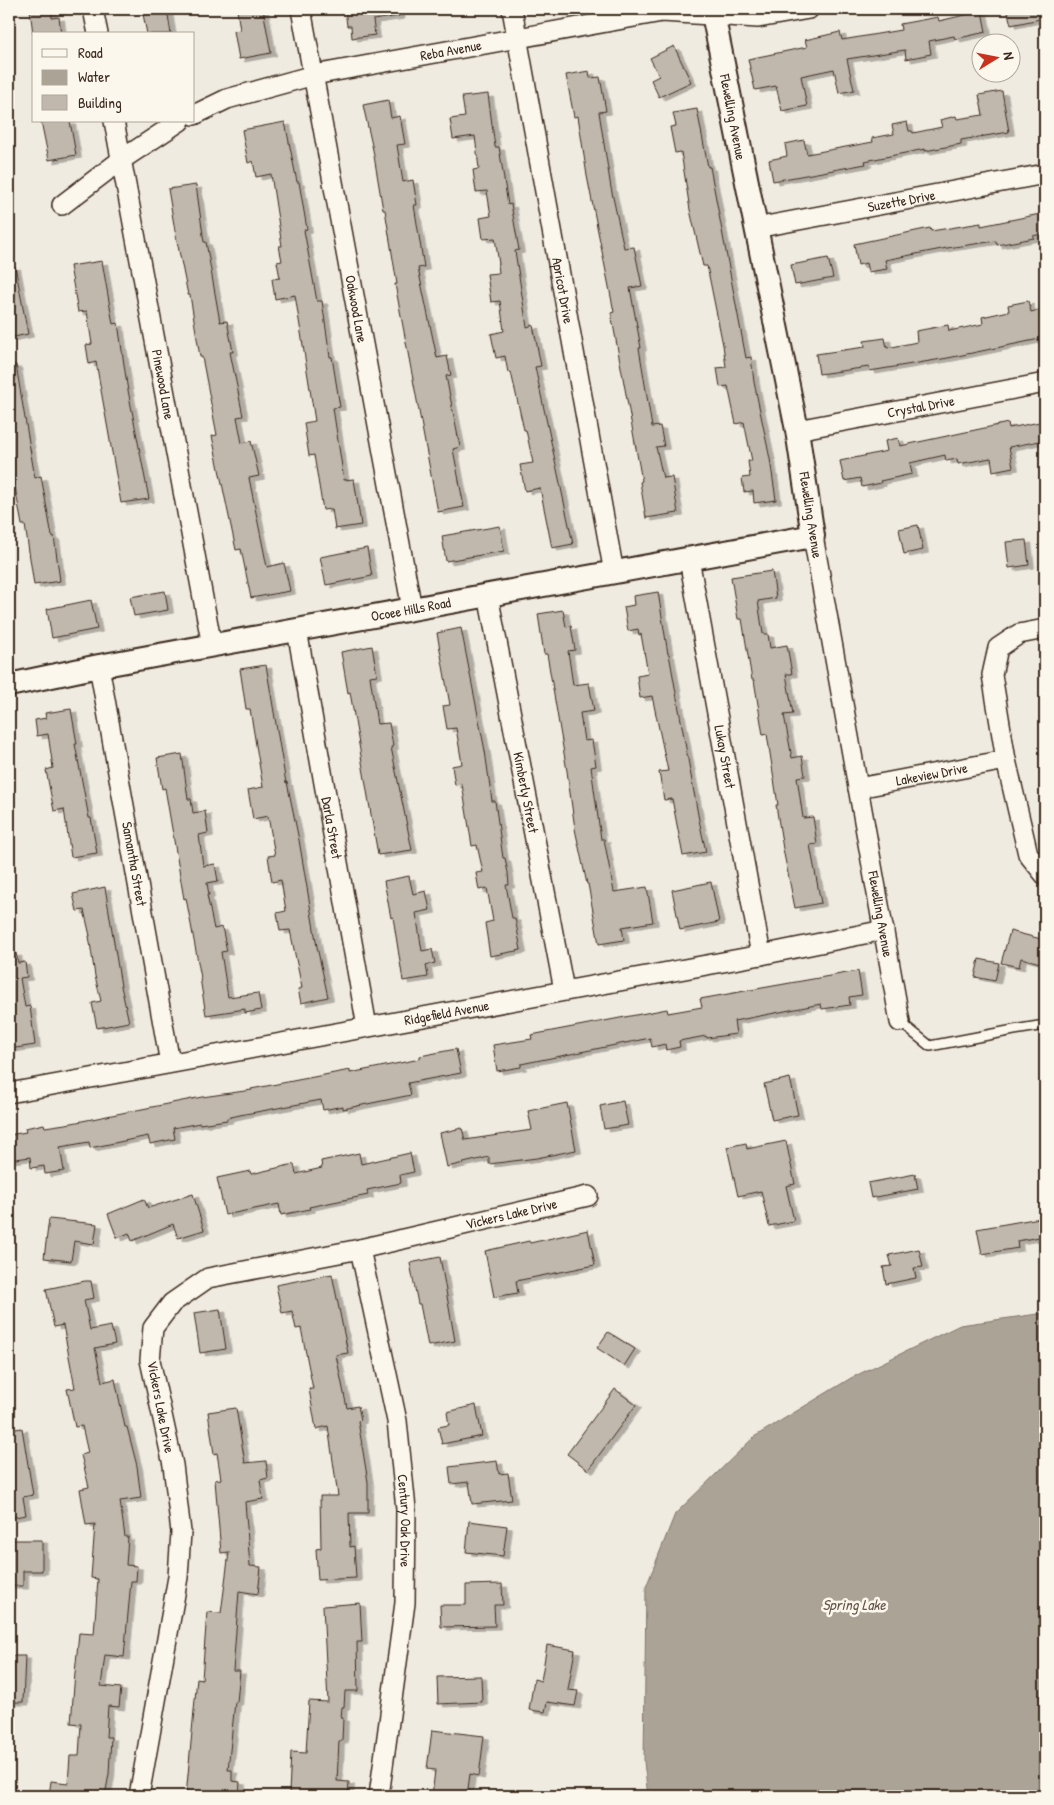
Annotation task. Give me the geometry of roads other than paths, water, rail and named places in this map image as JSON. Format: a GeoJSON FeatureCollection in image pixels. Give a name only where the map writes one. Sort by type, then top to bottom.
{"type":"FeatureCollection","features":[{"type":"Feature","properties":{"kind":"street"},"geometry":{"type":"LineString","coordinates":[[93,9],[98,32]]}},
{"type":"Feature","properties":{"kind":"street","name":"Oakwood Lane"},"geometry":{"type":"LineString","coordinates":[[301,9],[412,609]]}},
{"type":"Feature","properties":{"kind":"street","name":"Apricot Drive"},"geometry":{"type":"LineString","coordinates":[[512,9],[614,573]]}},
{"type":"Feature","properties":{"kind":"street","name":"Reba Avenue"},"geometry":{"type":"LineString","coordinates":[[195,114],[227,99],[314,75],[662,12],[712,12],[758,18],[809,9]]}},
{"type":"Feature","properties":{"kind":"street","name":"Flewelling Avenue"},"geometry":{"type":"LineString","coordinates":[[712,12],[797,430],[813,536],[900,1022]]}},
{"type":"Feature","properties":{"kind":"street","name":"Pinewood Lane"},"geometry":{"type":"LineString","coordinates":[[114,122],[212,646]]}},
{"type":"Feature","properties":{"kind":"street"},"geometry":{"type":"LineString","coordinates":[[62,205],[121,160],[178,122]]}},
{"type":"Feature","properties":{"kind":"street","name":"Suzette Drive"},"geometry":{"type":"LineString","coordinates":[[756,228],[1045,174]]}},
{"type":"Feature","properties":{"kind":"street","name":"Crystal Drive"},"geometry":{"type":"LineString","coordinates":[[797,430],[1045,383]]}},
{"type":"Feature","properties":{"kind":"street","name":"Ocoee Hills Road"},"geometry":{"type":"LineString","coordinates":[[9,681],[212,646],[813,536]]}},
{"type":"Feature","properties":{"kind":"street","name":"Lukay Street"},"geometry":{"type":"LineString","coordinates":[[689,559],[761,954]]}},
{"type":"Feature","properties":{"kind":"street","name":"Kimberly Street"},"geometry":{"type":"LineString","coordinates":[[488,596],[564,990]]}},
{"type":"Feature","properties":{"kind":"street","name":"Darla Street"},"geometry":{"type":"LineString","coordinates":[[297,630],[367,1026]]}},
{"type":"Feature","properties":{"kind":"street"},"geometry":{"type":"LineString","coordinates":[[1045,630],[1019,634],[998,648],[992,675],[1006,760],[1028,854],[1045,875]]}},
{"type":"Feature","properties":{"kind":"street","name":"Samantha Street"},"geometry":{"type":"LineString","coordinates":[[99,666],[170,1063]]}},
{"type":"Feature","properties":{"kind":"street","name":"Lakeview Drive"},"geometry":{"type":"LineString","coordinates":[[858,788],[1006,760]]}},
{"type":"Feature","properties":{"kind":"street","name":"Ridgefield Avenue"},"geometry":{"type":"LineString","coordinates":[[9,1093],[884,930]]}},
{"type":"Feature","properties":{"kind":"street","name":"Vickers Lake Drive"},"geometry":{"type":"LineString","coordinates":[[139,1796],[178,1577],[181,1532],[173,1465],[150,1360],[153,1328],[172,1303],[208,1278],[360,1249],[588,1196]]}},
{"type":"Feature","properties":{"kind":"street","name":"Century Oak Drive"},"geometry":{"type":"LineString","coordinates":[[360,1249],[396,1422],[406,1509],[405,1603],[380,1796]]}},
{"type":"Feature","properties":{"kind":"lane"},"geometry":{"type":"LineString","coordinates":[[900,1022],[930,1046],[1045,1025]]}},
{"type":"Feature","properties":{"kind":"water","name":"Spring Lake"},"geometry":{"type":"Polygon","coordinates":[[[1045,1313],[1045,1796],[648,1796],[644,1762],[646,1587],[675,1514],[754,1437],[851,1378],[960,1325],[1045,1313]]]}}]}
